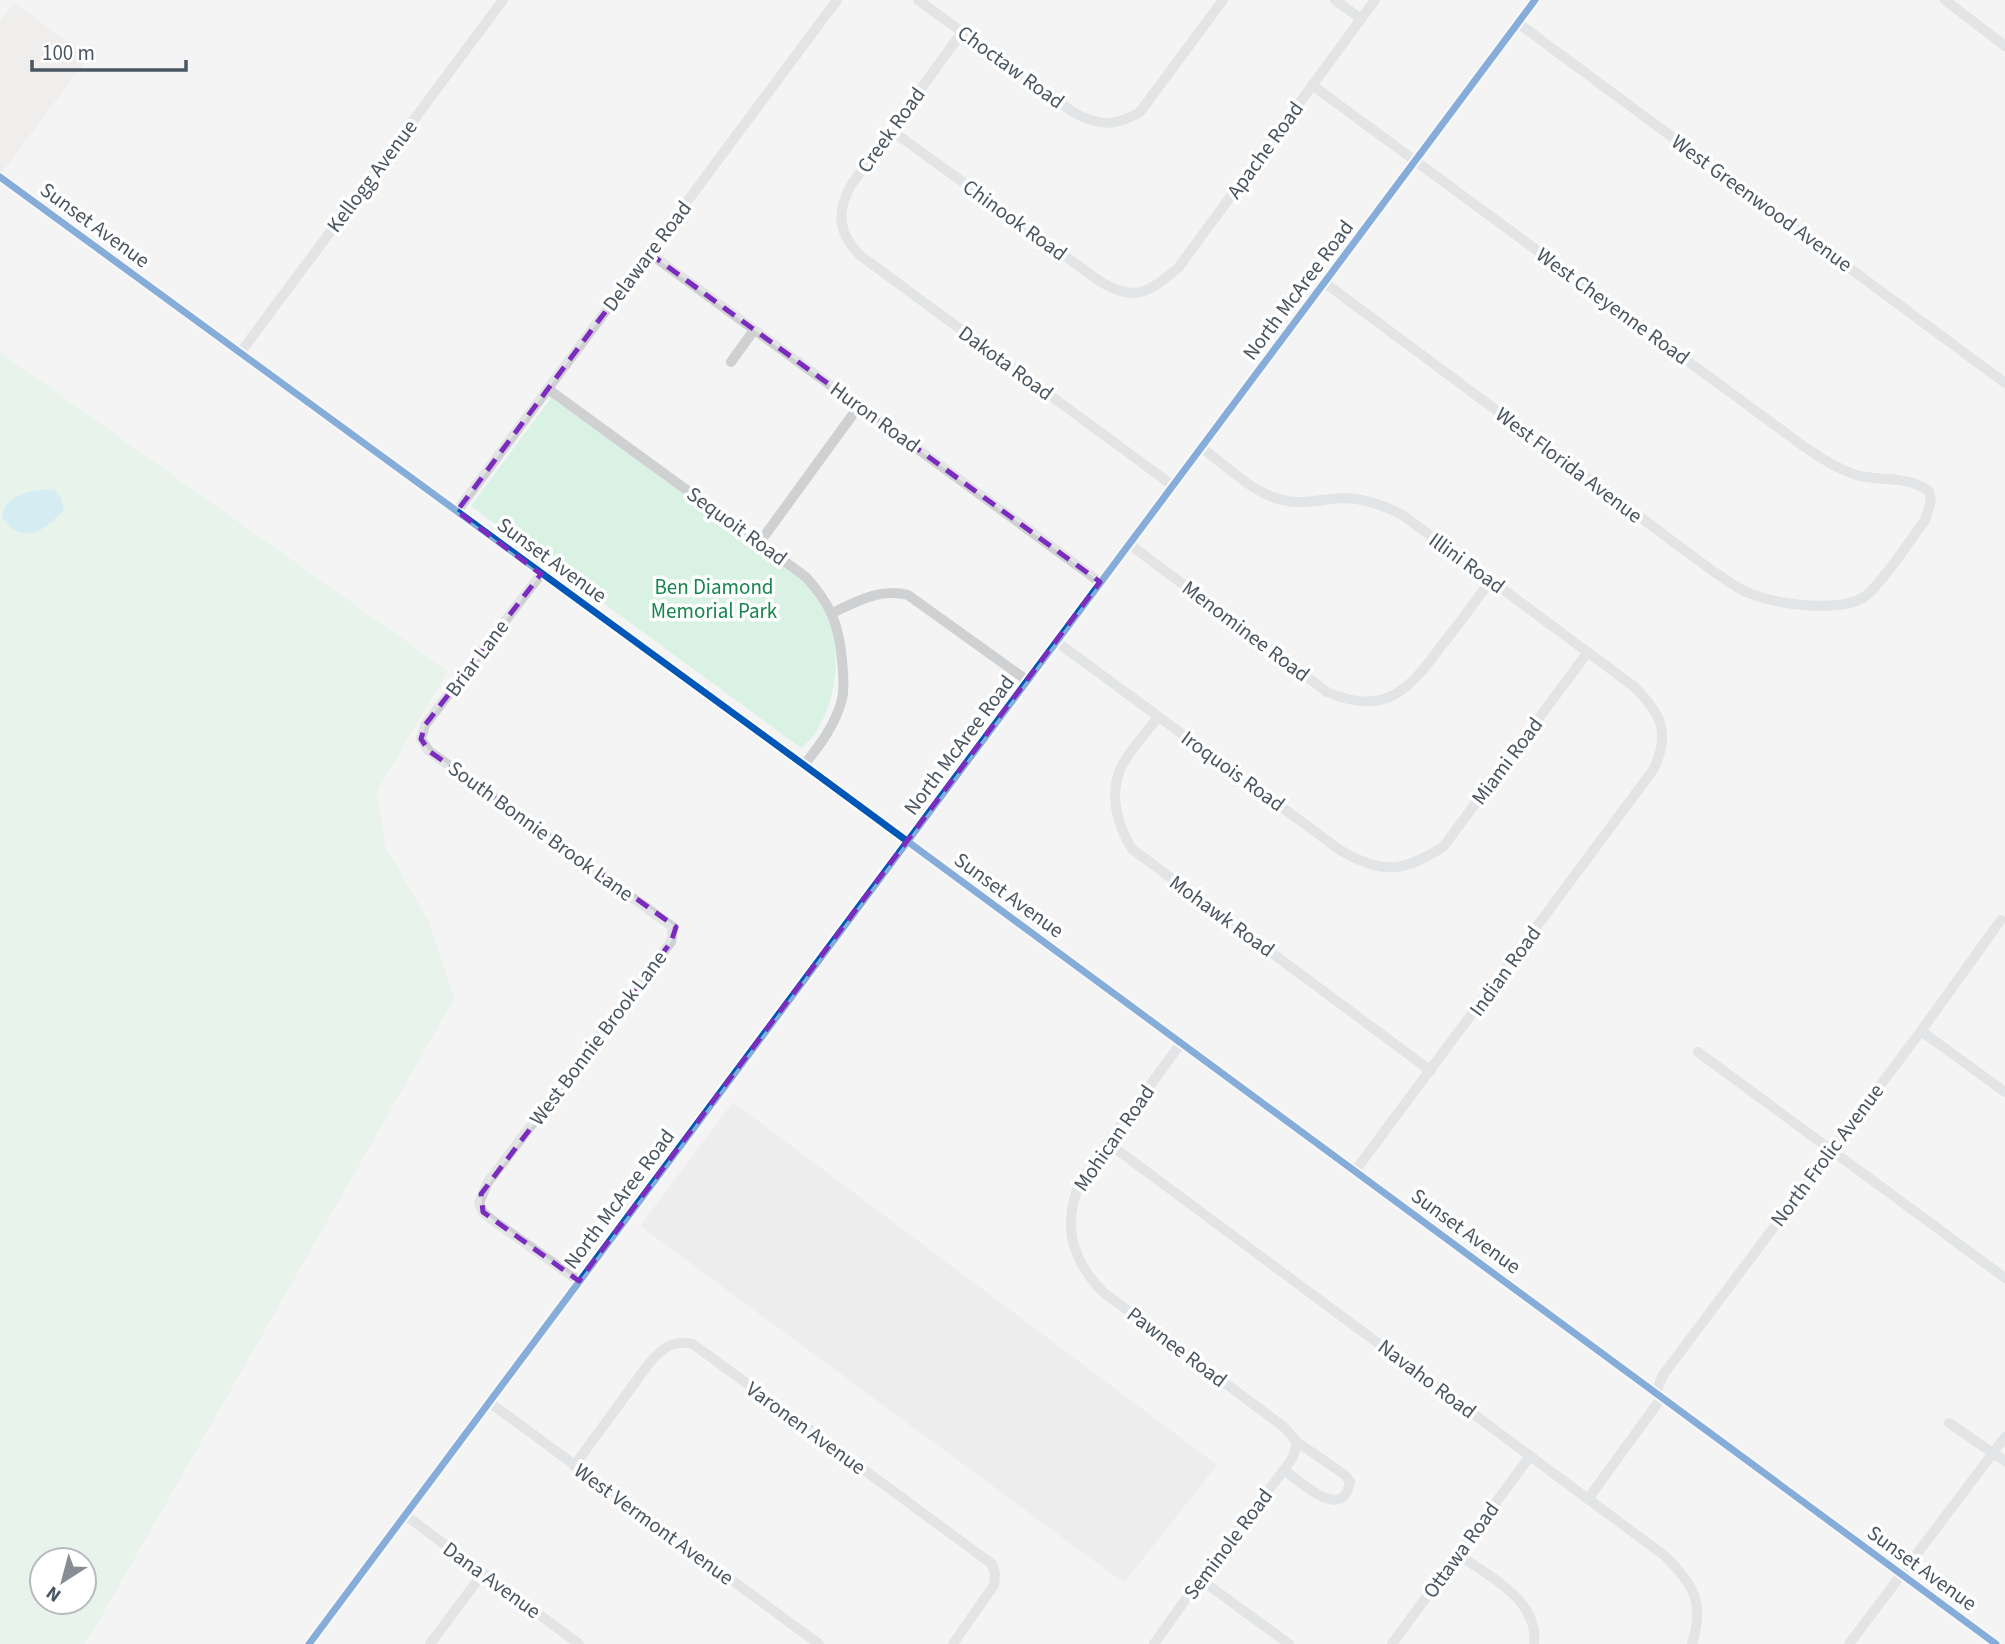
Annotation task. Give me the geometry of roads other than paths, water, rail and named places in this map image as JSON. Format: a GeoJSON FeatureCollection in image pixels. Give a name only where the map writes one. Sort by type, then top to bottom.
{"type":"FeatureCollection","features":[{"type":"Feature","properties":{"kind":"street","name":"Kellogg Avenue"},"geometry":{"type":"LineString","coordinates":[[240,353],[503,0]]}},
{"type":"Feature","properties":{"kind":"street","name":"Delaware Road"},"geometry":{"type":"LineString","coordinates":[[457,511],[837,0]]}},
{"type":"Feature","properties":{"kind":"street","name":"Choctaw Road"},"geometry":{"type":"LineString","coordinates":[[918,0],[1073,112],[1089,121],[1108,123],[1124,121],[1140,112],[1223,0]]}},
{"type":"Feature","properties":{"kind":"street"},"geometry":{"type":"LineString","coordinates":[[1335,0],[1361,19]]}},
{"type":"Feature","properties":{"kind":"street","name":"Apache Road"},"geometry":{"type":"LineString","coordinates":[[1146,292],[1178,268],[1375,0]]}},
{"type":"Feature","properties":{"kind":"street","name":"North McAree Road"},"geometry":{"type":"LineString","coordinates":[[309,1644],[1535,0]]}},
{"type":"Feature","properties":{"kind":"street"},"geometry":{"type":"LineString","coordinates":[[1945,0],[2005,46]]}},
{"type":"Feature","properties":{"kind":"street","name":"West Greenwood Avenue"},"geometry":{"type":"LineString","coordinates":[[1518,23],[2005,383]]}},
{"type":"Feature","properties":{"kind":"street","name":"Creek Road"},"geometry":{"type":"LineString","coordinates":[[845,237],[841,210],[844,197],[962,32]]}},
{"type":"Feature","properties":{"kind":"street","name":"West Cheyenne Road"},"geometry":{"type":"LineString","coordinates":[[1312,85],[1806,449],[1858,475],[1903,480],[1919,484],[1929,491]]}},
{"type":"Feature","properties":{"kind":"street","name":"Chinook Road"},"geometry":{"type":"LineString","coordinates":[[891,130],[1111,289],[1126,293],[1146,292]]}},
{"type":"Feature","properties":{"kind":"street","name":"Sunset Avenue"},"geometry":{"type":"LineString","coordinates":[[0,177],[804,765],[1996,1644]]}},
{"type":"Feature","properties":{"kind":"street","name":"Dakota Road"},"geometry":{"type":"LineString","coordinates":[[845,237],[861,256],[1172,485]]}},
{"type":"Feature","properties":{"kind":"street","name":"Huron Road"},"geometry":{"type":"LineString","coordinates":[[649,253],[1100,582]]}},
{"type":"Feature","properties":{"kind":"street","name":"West Florida Avenue"},"geometry":{"type":"LineString","coordinates":[[1325,283],[1728,581],[1755,595],[1779,602],[1831,605],[1850,603],[1864,596],[1875,586],[1924,520],[1931,501],[1929,491]]}},
{"type":"Feature","properties":{"kind":"street"},"geometry":{"type":"LineString","coordinates":[[731,362],[754,330]]}},
{"type":"Feature","properties":{"kind":"street","name":"Sequoit Road"},"geometry":{"type":"LineString","coordinates":[[548,389],[760,542],[806,577],[822,596],[838,626],[844,677],[842,699],[824,740],[804,765]]}},
{"type":"Feature","properties":{"kind":"street"},"geometry":{"type":"LineString","coordinates":[[760,542],[859,406]]}},
{"type":"Feature","properties":{"kind":"street","name":"Illini Road"},"geometry":{"type":"LineString","coordinates":[[1201,447],[1253,486],[1279,500],[1299,503],[1341,498],[1362,499],[1386,506],[1404,516],[1632,685],[1655,709],[1660,720],[1662,744],[1660,757],[1653,770]]}},
{"type":"Feature","properties":{"kind":"street","name":"Menominee Road"},"geometry":{"type":"LineString","coordinates":[[1129,544],[1327,692],[1348,701],[1370,702],[1390,697],[1410,685],[1491,580]]}},
{"type":"Feature","properties":{"kind":"street","name":"Briar Lane"},"geometry":{"type":"LineString","coordinates":[[423,745],[421,734],[425,725],[541,574]]}},
{"type":"Feature","properties":{"kind":"street"},"geometry":{"type":"LineString","coordinates":[[832,613],[879,593],[893,591],[908,595],[1028,681]]}},
{"type":"Feature","properties":{"kind":"street","name":"Iroquois Road"},"geometry":{"type":"LineString","coordinates":[[1057,642],[1340,850],[1361,862],[1384,867],[1405,867],[1420,862]]}},
{"type":"Feature","properties":{"kind":"street","name":"Miami Road"},"geometry":{"type":"LineString","coordinates":[[1420,862],[1443,847],[1588,652]]}},
{"type":"Feature","properties":{"kind":"street","name":"Mohawk Road"},"geometry":{"type":"LineString","coordinates":[[1158,717],[1120,769],[1116,786],[1118,819],[1132,849],[1431,1071]]}},
{"type":"Feature","properties":{"kind":"street","name":"South Bonnie Brook Lane"},"geometry":{"type":"LineString","coordinates":[[423,745],[661,917]]}},
{"type":"Feature","properties":{"kind":"street","name":"Indian Road"},"geometry":{"type":"LineString","coordinates":[[1355,1171],[1653,770]]}},
{"type":"Feature","properties":{"kind":"street","name":"West Bonnie Brook Lane"},"geometry":{"type":"LineString","coordinates":[[579,1282],[483,1212],[479,1203],[481,1194],[671,942],[673,928],[661,917]]}},
{"type":"Feature","properties":{"kind":"street","name":"North Frolic Avenue"},"geometry":{"type":"LineString","coordinates":[[1588,1499],[1659,1395],[1663,1375],[1922,1031],[2001,920]]}},
{"type":"Feature","properties":{"kind":"street"},"geometry":{"type":"LineString","coordinates":[[1922,1031],[2005,1091]]}},
{"type":"Feature","properties":{"kind":"street","name":"Mohican Road"},"geometry":{"type":"LineString","coordinates":[[1072,1240],[1070,1219],[1073,1198],[1081,1180],[1181,1043]]}},
{"type":"Feature","properties":{"kind":"street"},"geometry":{"type":"LineString","coordinates":[[1698,1052],[2005,1278]]}},
{"type":"Feature","properties":{"kind":"street","name":"Navaho Road"},"geometry":{"type":"LineString","coordinates":[[1108,1143],[1665,1556],[1689,1581],[1699,1608],[1692,1644]]}},
{"type":"Feature","properties":{"kind":"street","name":"Pawnee Road"},"geometry":{"type":"LineString","coordinates":[[1072,1240],[1087,1276],[1103,1292],[1284,1427],[1297,1442],[1345,1475],[1350,1482],[1348,1492],[1334,1501],[1321,1496],[1284,1470]]}},
{"type":"Feature","properties":{"kind":"street","name":"Varonen Avenue"},"geometry":{"type":"LineString","coordinates":[[574,1465],[662,1349],[671,1344],[692,1344],[992,1564],[994,1585],[956,1643]]}},
{"type":"Feature","properties":{"kind":"street","name":"West Vermont Avenue"},"geometry":{"type":"LineString","coordinates":[[489,1402],[819,1644]]}},
{"type":"Feature","properties":{"kind":"street"},"geometry":{"type":"LineString","coordinates":[[1949,1423],[2005,1461]]}},
{"type":"Feature","properties":{"kind":"street"},"geometry":{"type":"LineString","coordinates":[[1849,1644],[2005,1437]]}},
{"type":"Feature","properties":{"kind":"street","name":"Seminole Road"},"geometry":{"type":"LineString","coordinates":[[1154,1644],[1284,1470],[1293,1457],[1297,1442]]}},
{"type":"Feature","properties":{"kind":"street","name":"Ottawa Road"},"geometry":{"type":"LineString","coordinates":[[1392,1644],[1530,1456]]}},
{"type":"Feature","properties":{"kind":"street","name":"Dana Avenue"},"geometry":{"type":"LineString","coordinates":[[405,1516],[579,1644]]}},
{"type":"Feature","properties":{"kind":"street"},"geometry":{"type":"LineString","coordinates":[[1458,1554],[1527,1608],[1533,1620],[1534,1644]]}},
{"type":"Feature","properties":{"kind":"street"},"geometry":{"type":"LineString","coordinates":[[430,1644],[483,1573]]}},
{"type":"Feature","properties":{"kind":"street"},"geometry":{"type":"LineString","coordinates":[[1200,1579],[1289,1644]]}},
{"type":"Feature","properties":{"kind":"water"},"geometry":{"type":"Polygon","coordinates":[[[44,489],[56,491],[64,510],[49,524],[26,534],[18,532],[2,517],[7,504],[17,496],[44,489]]]}},
{"type":"Feature","properties":{"kind":"park label","name":"Ben Diamond Memorial Park"},"geometry":{"type":"Point","coordinates":[714,599]}}]}
